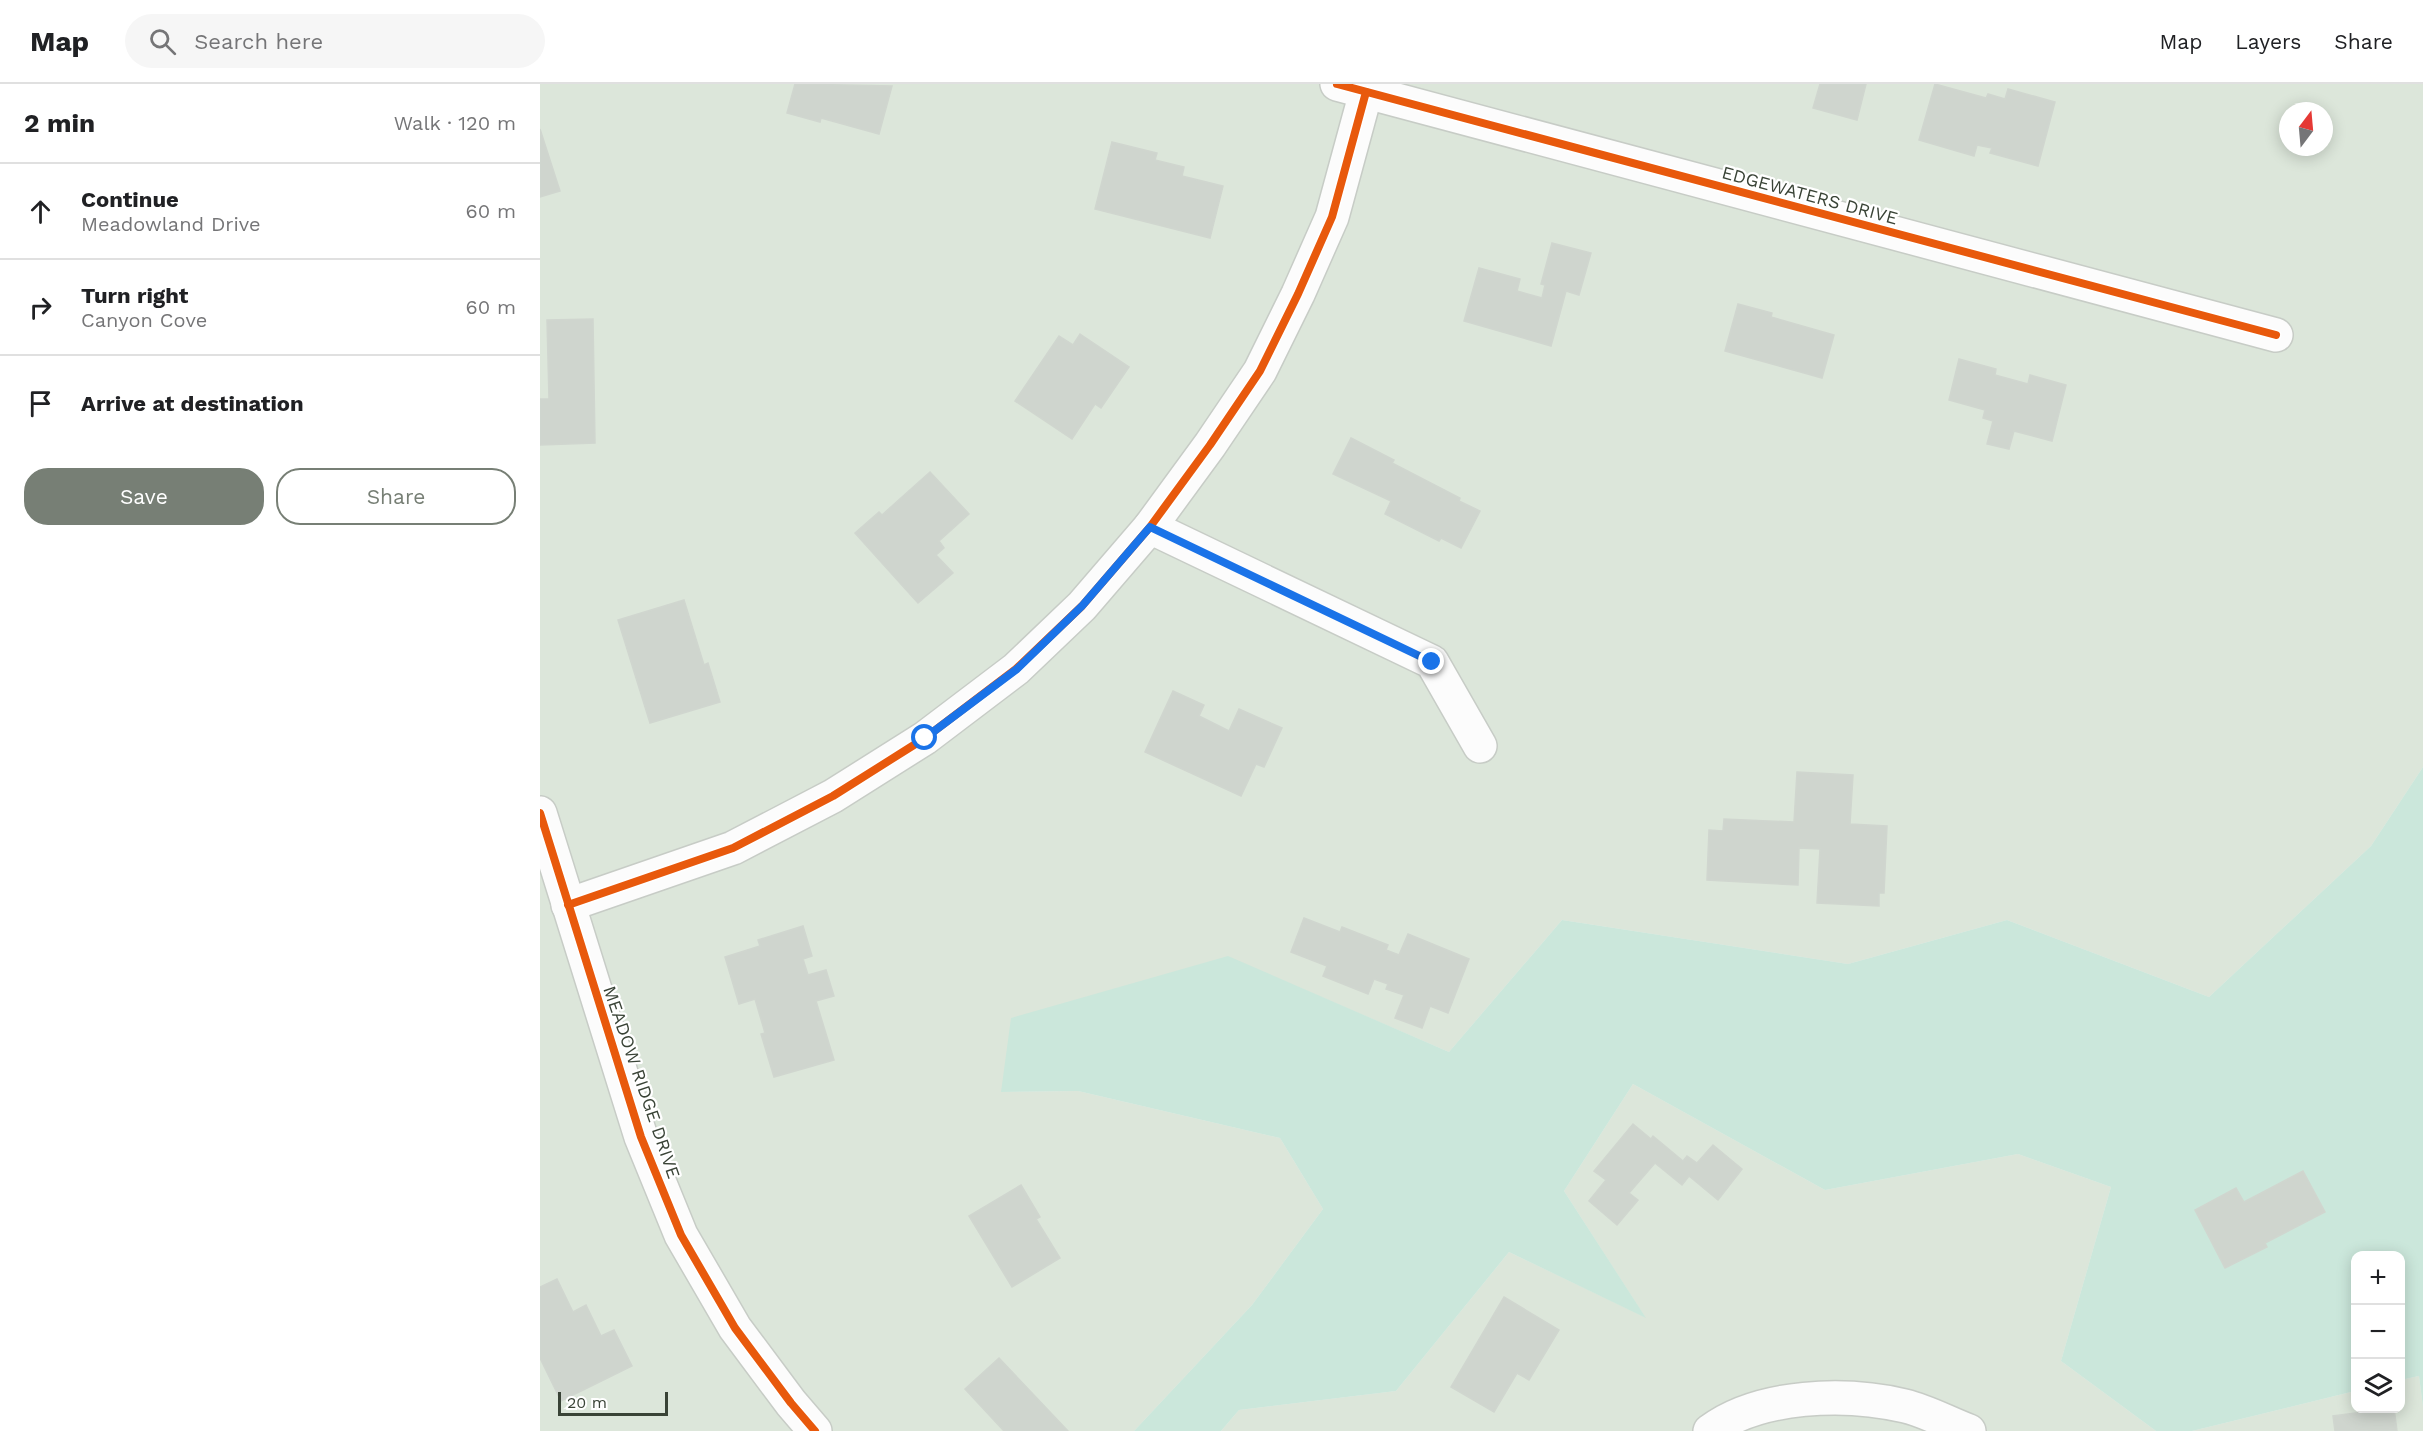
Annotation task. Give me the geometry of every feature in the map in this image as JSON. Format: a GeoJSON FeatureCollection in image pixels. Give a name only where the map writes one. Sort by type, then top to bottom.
{"type":"FeatureCollection","features":[{"type":"Feature","properties":{"kind":"street","name":"EDGEWATERS DRIVE"},"geometry":{"type":"LineString","coordinates":[[1351,88],[2276,335]]}},
{"type":"Feature","properties":{"kind":"street"},"geometry":{"type":"LineString","coordinates":[[568,905],[733,848],[833,796],[925,738],[1017,669],[1082,606],[1150,527],[1260,371],[1298,294],[1332,217],[1351,88]]}},
{"type":"Feature","properties":{"kind":"street"},"geometry":{"type":"LineString","coordinates":[[1150,527],[1432,662],[1480,746]]}},
{"type":"Feature","properties":{"kind":"street","name":"MEADOW RIDGE DRIVE"},"geometry":{"type":"LineString","coordinates":[[540,813],[641,1137],[681,1235],[735,1328],[815,1431]]}},
{"type":"Feature","properties":{"kind":"street"},"geometry":{"type":"LineString","coordinates":[[1710,1431],[1761,1406],[1832,1397],[1905,1406],[1969,1431]]}},
{"type":"Feature","properties":{"kind":"shaded area"},"geometry":{"type":"Polygon","coordinates":[[[540,84],[2423,84],[2423,767],[2371,846],[2209,997],[2007,920],[1848,964],[1562,920],[1449,1052],[1228,957],[1002,1092],[1078,1091],[1280,1138],[1323,1209],[1252,1305],[1134,1431],[540,1431],[540,84]]]}},
{"type":"Feature","properties":{"kind":"shaded area"},"geometry":{"type":"Polygon","coordinates":[[[1633,1084],[1825,1190],[2018,1154],[2111,1187],[2061,1361],[2156,1431],[1221,1431],[1239,1410],[1396,1391],[1509,1252],[1645,1317],[1564,1191],[1633,1084]]]}},
{"type":"Feature","properties":{"kind":"shaded area"},"geometry":{"type":"Polygon","coordinates":[[[2419,1376],[2423,1431],[2192,1431],[2351,1392],[2351,1413],[2405,1413],[2405,1379],[2419,1376]]]}},
{"type":"Feature","properties":{"kind":"green space"},"geometry":{"type":"Polygon","coordinates":[[[2423,767],[2423,1407],[2419,1376],[2405,1379],[2405,1251],[2351,1251],[2351,1392],[2192,1431],[2156,1431],[2061,1361],[2111,1187],[2018,1154],[1825,1190],[1633,1084],[1564,1191],[1646,1318],[1509,1252],[1396,1391],[1239,1410],[1221,1431],[1134,1431],[1252,1305],[1323,1209],[1280,1138],[1078,1091],[1001,1092],[1011,1018],[1228,956],[1449,1052],[1562,920],[1848,964],[2007,920],[2209,997],[2371,846],[2423,767]]]}},
{"type":"Feature","properties":{"kind":"building"},"geometry":{"type":"Polygon","coordinates":[[[795,84],[892,86],[879,134],[821,118],[820,122],[787,113],[795,84]]]}},
{"type":"Feature","properties":{"kind":"building"},"geometry":{"type":"Polygon","coordinates":[[[1820,84],[1866,84],[1857,120],[1813,108],[1820,84]]]}},
{"type":"Feature","properties":{"kind":"building"},"geometry":{"type":"Polygon","coordinates":[[[1935,84],[1986,98],[1988,94],[2005,99],[2008,89],[2055,102],[2038,166],[1990,153],[1992,148],[1977,145],[1974,156],[1919,140],[1935,84]]]}},
{"type":"Feature","properties":{"kind":"building"},"geometry":{"type":"Polygon","coordinates":[[[540,129],[560,191],[540,197],[540,129]]]}},
{"type":"Feature","properties":{"kind":"building"},"geometry":{"type":"Polygon","coordinates":[[[1112,142],[1157,153],[1155,160],[1184,167],[1182,176],[1223,186],[1210,238],[1095,209],[1112,142]]]}},
{"type":"Feature","properties":{"kind":"building"},"geometry":{"type":"Polygon","coordinates":[[[1552,243],[1591,253],[1579,295],[1566,291],[1551,346],[1464,321],[1479,268],[1520,279],[1517,291],[1542,298],[1545,285],[1541,284],[1552,243]]]}},
{"type":"Feature","properties":{"kind":"building"},"geometry":{"type":"Polygon","coordinates":[[[1738,304],[1772,313],[1771,317],[1834,335],[1822,378],[1725,351],[1738,304]]]}},
{"type":"Feature","properties":{"kind":"building"},"geometry":{"type":"Polygon","coordinates":[[[593,319],[595,443],[540,445],[540,399],[549,399],[547,320],[593,319]]]}},
{"type":"Feature","properties":{"kind":"building"},"geometry":{"type":"Polygon","coordinates":[[[1080,334],[1129,367],[1101,408],[1095,404],[1072,439],[1015,401],[1059,336],[1073,345],[1080,334]]]}},
{"type":"Feature","properties":{"kind":"building"},"geometry":{"type":"Polygon","coordinates":[[[1959,359],[1996,369],[1995,375],[2028,384],[2030,375],[2066,385],[2052,441],[2014,431],[2009,449],[1987,444],[1993,421],[1983,418],[1985,410],[1949,400],[1959,359]]]}},
{"type":"Feature","properties":{"kind":"building"},"geometry":{"type":"Polygon","coordinates":[[[1351,438],[1394,460],[1392,463],[1460,498],[1459,501],[1480,511],[1461,548],[1441,538],[1439,541],[1385,514],[1391,501],[1333,474],[1351,438]]]}},
{"type":"Feature","properties":{"kind":"building"},"geometry":{"type":"Polygon","coordinates":[[[930,472],[969,514],[939,541],[944,548],[936,555],[953,573],[918,603],[855,533],[879,512],[882,515],[930,472]]]}},
{"type":"Feature","properties":{"kind":"building"},"geometry":{"type":"Polygon","coordinates":[[[684,600],[704,665],[708,663],[720,702],[650,723],[618,620],[684,600]]]}},
{"type":"Feature","properties":{"kind":"building"},"geometry":{"type":"Polygon","coordinates":[[[1173,691],[1204,705],[1199,716],[1229,731],[1239,709],[1282,728],[1264,767],[1256,764],[1241,796],[1145,752],[1173,691]]]}},
{"type":"Feature","properties":{"kind":"building"},"geometry":{"type":"Polygon","coordinates":[[[1797,772],[1853,775],[1850,824],[1887,826],[1884,893],[1879,893],[1879,906],[1817,903],[1820,849],[1799,848],[1798,885],[1707,880],[1709,830],[1723,831],[1724,819],[1794,822],[1797,772]]]}},
{"type":"Feature","properties":{"kind":"building"},"geometry":{"type":"Polygon","coordinates":[[[1304,918],[1340,932],[1342,927],[1388,945],[1386,950],[1399,955],[1408,934],[1469,959],[1448,1013],[1430,1006],[1422,1028],[1395,1018],[1404,995],[1386,989],[1388,984],[1374,979],[1368,994],[1323,976],[1327,966],[1291,952],[1304,918]]]}},
{"type":"Feature","properties":{"kind":"building"},"geometry":{"type":"Polygon","coordinates":[[[803,926],[812,956],[803,959],[808,975],[826,970],[834,996],[816,1001],[834,1060],[774,1077],[761,1034],[765,1033],[755,999],[739,1004],[725,957],[760,946],[758,940],[803,926]]]}},
{"type":"Feature","properties":{"kind":"building"},"geometry":{"type":"Polygon","coordinates":[[[1633,1124],[1651,1139],[1653,1136],[1683,1161],[1687,1156],[1697,1163],[1713,1145],[1742,1169],[1718,1200],[1689,1176],[1682,1185],[1655,1163],[1629,1193],[1638,1200],[1617,1225],[1589,1201],[1606,1180],[1594,1171],[1633,1124]]]}},
{"type":"Feature","properties":{"kind":"building"},"geometry":{"type":"Polygon","coordinates":[[[2303,1171],[2325,1212],[2265,1243],[2267,1247],[2225,1268],[2195,1210],[2236,1188],[2244,1202],[2303,1171]]]}},
{"type":"Feature","properties":{"kind":"building"},"geometry":{"type":"Polygon","coordinates":[[[1021,1185],[1040,1217],[1036,1219],[1060,1258],[1012,1287],[969,1216],[1021,1185]]]}},
{"type":"Feature","properties":{"kind":"building"},"geometry":{"type":"Polygon","coordinates":[[[557,1279],[573,1312],[586,1305],[601,1336],[614,1330],[632,1366],[561,1401],[540,1358],[540,1287],[557,1279]]]}},
{"type":"Feature","properties":{"kind":"building"},"geometry":{"type":"Polygon","coordinates":[[[1504,1297],[1559,1330],[1529,1380],[1517,1373],[1494,1412],[1451,1387],[1504,1297]]]}},
{"type":"Feature","properties":{"kind":"building"},"geometry":{"type":"Polygon","coordinates":[[[999,1358],[1068,1431],[1004,1431],[965,1389],[999,1358]]]}},
{"type":"Feature","properties":{"kind":"building"},"geometry":{"type":"Polygon","coordinates":[[[2356,1413],[2395,1413],[2397,1431],[2335,1431],[2333,1416],[2356,1413]]]}},
{"type":"Feature","properties":{"kind":"cycle path"},"geometry":{"type":"LineString","coordinates":[[1337,84],[2276,335]]}},
{"type":"Feature","properties":{"kind":"cycle path"},"geometry":{"type":"LineString","coordinates":[[568,905],[733,848],[833,796],[925,738],[1016,669],[1082,606],[1150,527],[1260,371],[1298,294],[1332,217],[1366,92]]}},
{"type":"Feature","properties":{"kind":"cycle path"},"geometry":{"type":"LineString","coordinates":[[540,813],[641,1137],[681,1235],[735,1328],[815,1431]]}},
{"type":"Feature","properties":{"kind":"route"},"geometry":{"type":"LineString","coordinates":[[925,738],[1017,669],[1082,606],[1150,527],[1432,662]]}}]}
